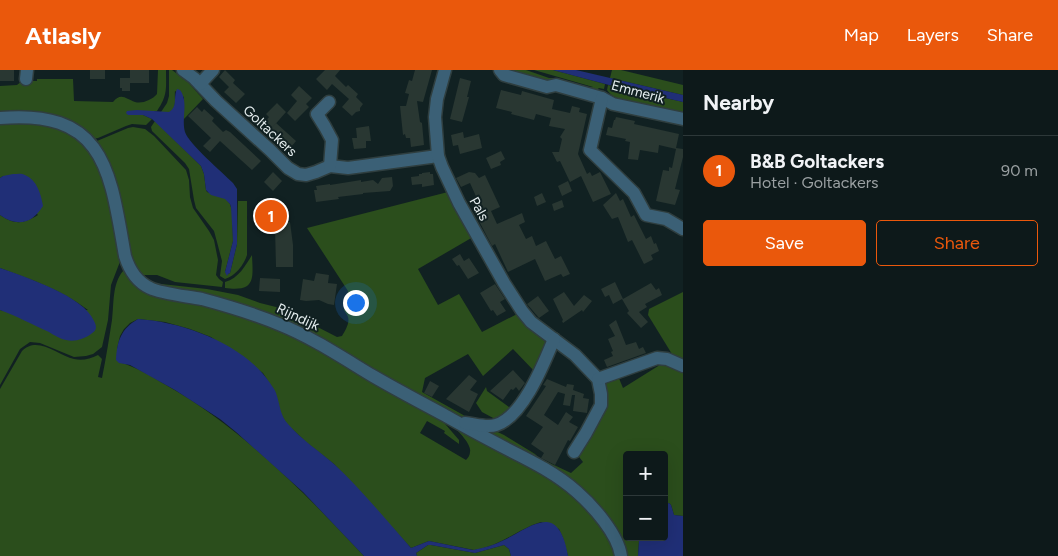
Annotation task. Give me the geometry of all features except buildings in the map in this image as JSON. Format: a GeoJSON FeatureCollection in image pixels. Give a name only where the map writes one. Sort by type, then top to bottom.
{"type":"FeatureCollection","features":[{"type":"Feature","properties":{"kind":"street","name":"Goltackers"},"geometry":{"type":"LineString","coordinates":[[183,70],[294,172],[306,175],[319,172],[330,166],[348,168],[438,156]]}},
{"type":"Feature","properties":{"kind":"street"},"geometry":{"type":"LineString","coordinates":[[200,84],[213,70]]}},
{"type":"Feature","properties":{"kind":"street","name":"Pals"},"geometry":{"type":"LineString","coordinates":[[446,70],[437,99],[435,117],[438,156],[459,204],[522,311],[531,322],[576,355],[598,379]]}},
{"type":"Feature","properties":{"kind":"street","name":"Emmerik"},"geometry":{"type":"LineString","coordinates":[[500,70],[504,75],[547,87],[556,86],[602,98],[613,104],[683,119]]}},
{"type":"Feature","properties":{"kind":"street"},"geometry":{"type":"LineString","coordinates":[[602,98],[590,150],[634,193],[646,215],[666,219],[683,228]]}},
{"type":"Feature","properties":{"kind":"street"},"geometry":{"type":"LineString","coordinates":[[329,102],[317,114],[332,140],[330,166]]}},
{"type":"Feature","properties":{"kind":"street","name":"Rijndijk"},"geometry":{"type":"LineString","coordinates":[[0,118],[34,117],[62,123],[89,142],[107,173],[127,264],[132,272],[149,288],[239,309],[280,324],[324,346],[461,425],[551,473],[576,492],[595,511],[607,526],[618,545],[621,556]]}},
{"type":"Feature","properties":{"kind":"street"},"geometry":{"type":"LineString","coordinates":[[461,425],[463,423],[494,426],[508,419],[525,399],[532,387],[554,339]]}},
{"type":"Feature","properties":{"kind":"street"},"geometry":{"type":"LineString","coordinates":[[574,452],[601,405],[598,379],[657,358],[667,359],[683,366]]}},
{"type":"Feature","properties":{"kind":"green space"},"geometry":{"type":"Polygon","coordinates":[[[158,70],[166,70],[166,87],[165,96],[157,111],[127,111],[127,113],[143,115],[152,119],[146,125],[132,124],[93,139],[86,135],[0,116],[0,86],[17,85],[22,81],[37,81],[37,79],[73,79],[74,101],[113,102],[121,97],[135,102],[144,102],[157,94],[158,70]]]}},
{"type":"Feature","properties":{"kind":"green space"},"geometry":{"type":"Polygon","coordinates":[[[169,70],[172,70],[187,81],[203,99],[183,120],[184,97],[175,91],[175,103],[172,111],[169,113],[161,112],[169,96],[169,70]]]}},
{"type":"Feature","properties":{"kind":"green space"},"geometry":{"type":"Polygon","coordinates":[[[506,70],[526,70],[588,88],[593,87],[534,70],[553,70],[605,84],[604,89],[599,88],[594,92],[547,84],[506,70]]]}},
{"type":"Feature","properties":{"kind":"green space"},"geometry":{"type":"Polygon","coordinates":[[[612,70],[621,70],[683,85],[683,95],[610,78],[612,70]]]}},
{"type":"Feature","properties":{"kind":"green space"},"geometry":{"type":"Polygon","coordinates":[[[608,85],[683,102],[683,113],[619,99],[610,94],[607,90],[608,85]]]}},
{"type":"Feature","properties":{"kind":"green space"},"geometry":{"type":"Polygon","coordinates":[[[30,120],[76,135],[103,170],[121,259],[111,285],[108,320],[102,347],[93,354],[74,357],[40,343],[30,342],[20,349],[0,385],[0,310],[88,310],[57,291],[0,268],[0,215],[15,222],[23,222],[38,215],[3,176],[0,178],[0,121],[30,120]]]}},
{"type":"Feature","properties":{"kind":"green space"},"geometry":{"type":"Polygon","coordinates":[[[155,121],[201,166],[207,192],[225,198],[230,204],[233,241],[225,272],[228,274],[230,273],[237,244],[238,201],[247,201],[247,255],[239,270],[229,278],[225,279],[220,276],[222,261],[214,231],[196,208],[189,169],[152,131],[151,127],[155,121]]]}},
{"type":"Feature","properties":{"kind":"green space"},"geometry":{"type":"Polygon","coordinates":[[[133,127],[145,129],[154,136],[186,170],[193,208],[214,240],[218,260],[216,275],[223,282],[222,287],[175,282],[157,275],[140,275],[135,271],[102,149],[97,141],[133,127]]]}},
{"type":"Feature","properties":{"kind":"green space"},"geometry":{"type":"Polygon","coordinates":[[[448,192],[473,237],[418,269],[438,305],[459,294],[482,332],[519,313],[549,340],[536,373],[513,349],[483,376],[468,354],[425,378],[422,392],[465,416],[486,421],[459,420],[335,349],[152,283],[207,289],[238,295],[284,309],[337,337],[342,336],[348,322],[348,317],[344,310],[348,291],[307,228],[448,192]]]}},
{"type":"Feature","properties":{"kind":"green space"},"geometry":{"type":"Polygon","coordinates":[[[252,255],[253,271],[251,282],[242,288],[225,288],[225,282],[238,275],[252,255]]]}},
{"type":"Feature","properties":{"kind":"green space"},"geometry":{"type":"Polygon","coordinates":[[[123,271],[201,302],[284,330],[440,418],[459,440],[459,444],[444,433],[445,431],[427,421],[420,433],[466,460],[470,453],[469,445],[451,424],[534,467],[581,501],[610,539],[617,556],[568,556],[559,529],[541,522],[500,542],[474,550],[429,541],[411,548],[334,464],[286,423],[281,414],[275,392],[263,373],[211,337],[165,322],[138,319],[130,323],[120,336],[117,349],[119,362],[149,375],[221,421],[271,463],[364,556],[0,556],[0,389],[22,351],[34,345],[41,345],[77,360],[92,358],[98,355],[102,359],[98,377],[102,378],[112,320],[115,288],[123,271]]]}},
{"type":"Feature","properties":{"kind":"green space"},"geometry":{"type":"Polygon","coordinates":[[[683,292],[683,364],[675,359],[648,315],[649,309],[683,292]]]}},
{"type":"Feature","properties":{"kind":"green space"},"geometry":{"type":"Polygon","coordinates":[[[663,363],[683,371],[683,516],[674,515],[671,505],[668,503],[668,451],[623,451],[623,541],[639,541],[638,556],[624,556],[590,501],[468,425],[489,428],[504,435],[539,458],[571,473],[583,462],[576,453],[594,427],[600,381],[618,376],[623,388],[663,363]]]}},
{"type":"Feature","properties":{"kind":"green space"},"geometry":{"type":"Polygon","coordinates":[[[486,387],[487,391],[513,410],[495,419],[482,412],[476,403],[486,387]]]}},
{"type":"Feature","properties":{"kind":"green space"},"geometry":{"type":"Polygon","coordinates":[[[428,545],[475,553],[504,545],[509,549],[511,556],[417,556],[416,553],[428,545]]]}},
{"type":"Feature","properties":{"kind":"shaded area"},"geometry":{"type":"Polygon","coordinates":[[[553,70],[576,70],[683,95],[683,102],[609,85],[553,70]]]}},
{"type":"Feature","properties":{"kind":"shaded area"},"geometry":{"type":"Polygon","coordinates":[[[177,89],[183,95],[184,127],[188,137],[199,151],[237,189],[237,244],[230,273],[227,276],[225,272],[233,241],[230,204],[225,199],[211,195],[206,190],[201,166],[152,119],[143,115],[128,115],[126,113],[127,111],[137,110],[169,112],[173,108],[177,89]]]}},
{"type":"Feature","properties":{"kind":"shaded area"},"geometry":{"type":"Polygon","coordinates":[[[13,174],[24,174],[29,177],[40,192],[43,206],[34,217],[24,222],[12,221],[0,215],[0,178],[13,174]]]}},
{"type":"Feature","properties":{"kind":"shaded area"},"geometry":{"type":"Polygon","coordinates":[[[0,268],[53,288],[79,303],[94,321],[95,330],[82,339],[66,340],[0,310],[0,268]]]}},
{"type":"Feature","properties":{"kind":"shaded area"},"geometry":{"type":"Polygon","coordinates":[[[138,319],[156,321],[193,330],[229,346],[245,357],[259,369],[270,383],[276,393],[285,421],[344,474],[411,548],[429,541],[473,550],[496,543],[536,524],[547,522],[552,523],[559,530],[568,556],[511,556],[509,549],[504,545],[475,553],[428,545],[416,553],[417,556],[364,556],[303,492],[220,419],[175,390],[130,365],[119,363],[116,360],[117,347],[121,336],[138,319]]]}},
{"type":"Feature","properties":{"kind":"shaded area"},"geometry":{"type":"Polygon","coordinates":[[[668,503],[671,505],[674,515],[683,516],[683,556],[638,556],[639,541],[668,541],[668,503]]]}},
{"type":"Feature","properties":{"kind":"place","name":"B&B Goltackers"},"geometry":{"type":"Point","coordinates":[271,216]}}]}
